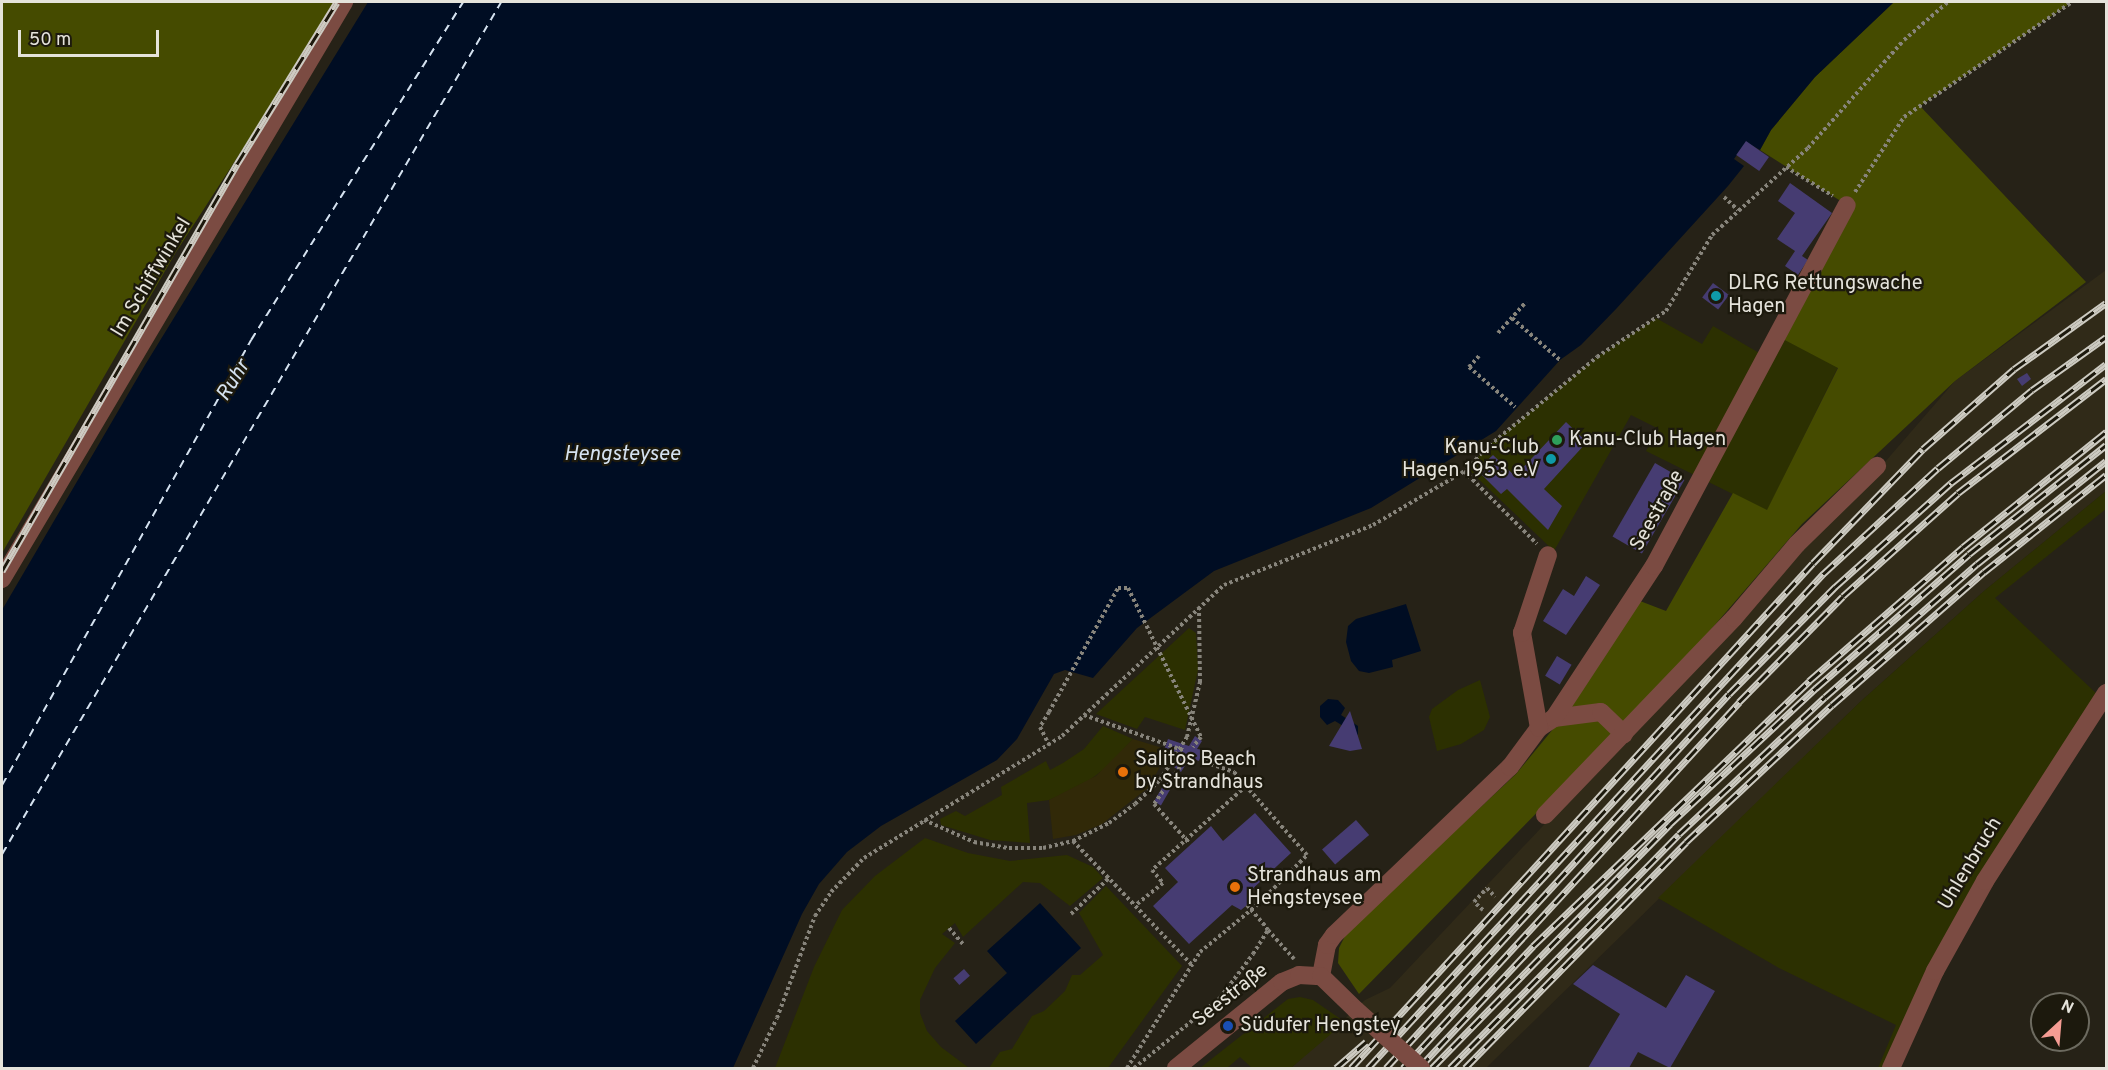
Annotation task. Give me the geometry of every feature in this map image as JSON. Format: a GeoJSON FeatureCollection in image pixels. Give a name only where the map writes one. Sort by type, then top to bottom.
{"type":"FeatureCollection","features":[{"type":"Feature","properties":{"kind":"street","name":"Im Schiffwinkel"},"geometry":{"type":"LineString","coordinates":[[2,579],[344,2]]}},
{"type":"Feature","properties":{"kind":"street","name":"Seestraße"},"geometry":{"type":"LineString","coordinates":[[1176,1068],[1282,982],[1299,975],[1321,976],[1328,945],[1334,935],[1510,767],[1547,723],[1654,566],[1847,205]]}},
{"type":"Feature","properties":{"kind":"street"},"geometry":{"type":"LineString","coordinates":[[1545,815],[1624,734],[1797,544],[1877,466]]}},
{"type":"Feature","properties":{"kind":"street"},"geometry":{"type":"LineString","coordinates":[[1548,555],[1522,633],[1547,723],[1601,712],[1624,734]]}},
{"type":"Feature","properties":{"kind":"street","name":"Uhlenbruch"},"geometry":{"type":"LineString","coordinates":[[1892,1068],[1935,971],[1985,881],[2106,693]]}},
{"type":"Feature","properties":{"kind":"street"},"geometry":{"type":"LineString","coordinates":[[1321,976],[1420,1068]]}},
{"type":"Feature","properties":{"kind":"path"},"geometry":{"type":"LineString","coordinates":[[753,1068],[777,1018],[802,945],[831,892],[864,858],[1049,745],[1199,607],[1240,576],[1373,525],[1464,471],[1597,357],[1666,311],[1712,235],[1808,148],[1904,40],[1948,2]]}},
{"type":"Feature","properties":{"kind":"path"},"geometry":{"type":"LineString","coordinates":[[1786,167],[1847,205],[1904,117],[2072,2]]}},
{"type":"Feature","properties":{"kind":"path"},"geometry":{"type":"LineString","coordinates":[[1724,196],[1738,210]]}},
{"type":"Feature","properties":{"kind":"path"},"geometry":{"type":"LineString","coordinates":[[1498,333],[1526,302]]}},
{"type":"Feature","properties":{"kind":"path"},"geometry":{"type":"LineString","coordinates":[[1512,318],[1560,360]]}},
{"type":"Feature","properties":{"kind":"path"},"geometry":{"type":"LineString","coordinates":[[1479,356],[1469,367],[1515,407]]}},
{"type":"Feature","properties":{"kind":"path"},"geometry":{"type":"LineString","coordinates":[[1464,471],[1548,555]]}},
{"type":"Feature","properties":{"kind":"path"},"geometry":{"type":"LineString","coordinates":[[1049,745],[1040,727],[1118,588],[1128,588],[1201,737],[1193,747]]}},
{"type":"Feature","properties":{"kind":"path"},"geometry":{"type":"LineString","coordinates":[[924,820],[974,842],[1009,848],[1043,848],[1072,840],[1109,824],[1135,804],[1160,780],[1187,737],[1200,682],[1199,607]]}},
{"type":"Feature","properties":{"kind":"path"},"geometry":{"type":"LineString","coordinates":[[1084,715],[1185,751]]}},
{"type":"Feature","properties":{"kind":"path"},"geometry":{"type":"LineString","coordinates":[[1187,757],[1154,804],[1190,844]]}},
{"type":"Feature","properties":{"kind":"path"},"geometry":{"type":"LineString","coordinates":[[1128,1068],[1200,952],[1257,905],[1307,855],[1233,772],[1205,762]]}},
{"type":"Feature","properties":{"kind":"path"},"geometry":{"type":"LineString","coordinates":[[1135,906],[1163,883],[1152,870],[1246,786]]}},
{"type":"Feature","properties":{"kind":"path"},"geometry":{"type":"LineString","coordinates":[[1072,840],[1192,965]]}},
{"type":"Feature","properties":{"kind":"path"},"geometry":{"type":"LineString","coordinates":[[1071,914],[1109,878]]}},
{"type":"Feature","properties":{"kind":"path"},"geometry":{"type":"LineString","coordinates":[[1483,910],[1474,902],[1486,888],[1495,897]]}},
{"type":"Feature","properties":{"kind":"path"},"geometry":{"type":"LineString","coordinates":[[1247,905],[1290,955]]}},
{"type":"Feature","properties":{"kind":"path"},"geometry":{"type":"LineString","coordinates":[[949,928],[963,944]]}},
{"type":"Feature","properties":{"kind":"path"},"geometry":{"type":"LineString","coordinates":[[1134,1068],[1220,998],[1266,928]]}},
{"type":"Feature","properties":{"kind":"shaded area"},"geometry":{"type":"Polygon","coordinates":[[[2106,270],[2106,491],[1984,591],[1860,702],[1486,1068],[1291,1068],[1365,1000],[1390,988],[1872,477],[1955,381],[2106,270]]]}},
{"type":"Feature","properties":{"kind":"green space"},"geometry":{"type":"Polygon","coordinates":[[[2,2],[338,2],[176,252],[2,553],[2,2]]]}},
{"type":"Feature","properties":{"kind":"green space"},"geometry":{"type":"Polygon","coordinates":[[[1894,2],[2072,2],[1920,106],[2086,282],[1955,381],[1802,524],[1669,678],[1359,994],[1338,963],[1339,948],[1347,932],[1516,774],[1572,706],[1640,601],[1666,611],[1733,493],[1767,510],[1838,368],[1777,336],[1847,205],[1760,150],[1771,130],[1815,77],[1894,2]]]}},
{"type":"Feature","properties":{"kind":"green space"},"geometry":{"type":"Polygon","coordinates":[[[1656,318],[1702,344],[1713,326],[1766,357],[1777,336],[1838,367],[1767,511],[1646,451],[1659,429],[1631,415],[1554,551],[1468,469],[1485,449],[1597,357],[1656,318]]]}},
{"type":"Feature","properties":{"kind":"green space"},"geometry":{"type":"Polygon","coordinates":[[[2106,491],[2106,509],[1995,598],[2098,695],[1887,1068],[1878,1068],[1896,1025],[1779,968],[1658,898],[1860,702],[1984,591],[2106,491]]]}},
{"type":"Feature","properties":{"kind":"green space"},"geometry":{"type":"Polygon","coordinates":[[[1189,628],[1196,633],[1198,670],[1185,730],[1145,717],[1137,729],[1096,714],[1189,628]]]}},
{"type":"Feature","properties":{"kind":"green space"},"geometry":{"type":"Polygon","coordinates":[[[1480,680],[1490,717],[1484,730],[1461,744],[1437,751],[1429,717],[1432,709],[1458,690],[1480,680]]]}},
{"type":"Feature","properties":{"kind":"green space"},"geometry":{"type":"Polygon","coordinates":[[[1103,726],[1133,739],[1108,766],[1082,786],[1049,800],[1027,803],[1030,843],[990,840],[941,825],[940,819],[956,811],[965,816],[1002,795],[1001,787],[1046,761],[1050,770],[1063,763],[1084,749],[1103,726]]]}},
{"type":"Feature","properties":{"kind":"green space"},"geometry":{"type":"Polygon","coordinates":[[[925,838],[968,853],[1010,861],[1067,855],[1093,867],[1103,878],[1070,906],[1040,883],[1023,882],[963,937],[955,923],[942,934],[955,943],[935,968],[920,1000],[920,1013],[927,1031],[941,1047],[969,1068],[775,1068],[814,967],[842,910],[875,876],[925,838]]]}},
{"type":"Feature","properties":{"kind":"green space"},"geometry":{"type":"Polygon","coordinates":[[[1106,886],[1182,966],[1108,1068],[989,1068],[1000,1052],[1012,1049],[1032,1016],[1044,1011],[1065,991],[1072,975],[1080,975],[1103,955],[1079,913],[1106,886]]]}},
{"type":"Feature","properties":{"kind":"green space"},"geometry":{"type":"Polygon","coordinates":[[[1300,997],[1313,1000],[1345,1022],[1291,1068],[1252,1068],[1240,1057],[1227,1068],[1200,1068],[1288,999],[1300,997]]]}},
{"type":"Feature","properties":{"kind":"sand"},"geometry":{"type":"Polygon","coordinates":[[[1133,739],[1169,750],[1149,787],[1102,824],[1076,835],[1053,839],[1049,800],[1096,776],[1133,739]]]}},
{"type":"Feature","properties":{"kind":"water","name":"Hengsteysee"},"geometry":{"type":"Polygon","coordinates":[[[368,2],[1894,2],[1815,77],[1771,130],[1760,150],[1746,142],[1734,159],[1744,166],[1728,186],[1616,309],[1581,345],[1560,360],[1496,431],[1371,508],[1214,571],[1137,628],[1093,678],[1065,670],[1054,674],[1017,739],[997,760],[881,826],[847,852],[819,884],[802,914],[733,1068],[2,1068],[2,610],[145,365],[368,2]]]}},
{"type":"Feature","properties":{"kind":"water"},"geometry":{"type":"Polygon","coordinates":[[[1406,604],[1421,651],[1392,660],[1393,667],[1369,673],[1359,671],[1351,661],[1346,642],[1348,626],[1356,619],[1406,604]]]}},
{"type":"Feature","properties":{"kind":"water"},"geometry":{"type":"Polygon","coordinates":[[[1328,699],[1338,700],[1345,708],[1341,715],[1358,726],[1358,735],[1335,721],[1327,725],[1320,717],[1320,706],[1328,699]]]}},
{"type":"Feature","properties":{"kind":"water"},"geometry":{"type":"Polygon","coordinates":[[[1040,903],[1081,948],[976,1044],[955,1021],[1007,973],[987,951],[1040,903]]]}},
{"type":"Feature","properties":{"kind":"building"},"geometry":{"type":"Polygon","coordinates":[[[1746,141],[1769,157],[1759,171],[1736,155],[1746,141]]]}},
{"type":"Feature","properties":{"kind":"building"},"geometry":{"type":"Polygon","coordinates":[[[1790,183],[1832,213],[1802,256],[1808,260],[1798,275],[1785,266],[1795,251],[1777,239],[1795,213],[1778,201],[1790,183]]]}},
{"type":"Feature","properties":{"kind":"building","name":"DLRG Rettungswache Hagen"},"geometry":{"type":"Polygon","coordinates":[[[1713,283],[1729,295],[1718,309],[1702,297],[1713,283]]]}},
{"type":"Feature","properties":{"kind":"building"},"geometry":{"type":"Polygon","coordinates":[[[2027,373],[2031,379],[2022,386],[2017,379],[2027,373]]]}},
{"type":"Feature","properties":{"kind":"building"},"geometry":{"type":"Polygon","coordinates":[[[1566,422],[1587,442],[1544,489],[1562,506],[1548,530],[1507,489],[1501,494],[1477,470],[1493,455],[1515,476],[1566,422]]]}},
{"type":"Feature","properties":{"kind":"building"},"geometry":{"type":"Polygon","coordinates":[[[1655,463],[1684,480],[1642,554],[1612,537],[1655,463]]]}},
{"type":"Feature","properties":{"kind":"building"},"geometry":{"type":"Polygon","coordinates":[[[1586,576],[1600,585],[1566,635],[1543,621],[1563,589],[1574,596],[1586,576]]]}},
{"type":"Feature","properties":{"kind":"building"},"geometry":{"type":"Polygon","coordinates":[[[1557,656],[1572,665],[1560,684],[1545,676],[1557,656]]]}},
{"type":"Feature","properties":{"kind":"building"},"geometry":{"type":"Polygon","coordinates":[[[1350,711],[1362,749],[1350,751],[1329,746],[1350,711]]]}},
{"type":"Feature","properties":{"kind":"building"},"geometry":{"type":"Polygon","coordinates":[[[1195,736],[1202,741],[1197,749],[1203,750],[1199,761],[1190,758],[1181,772],[1174,767],[1182,756],[1164,750],[1168,739],[1189,746],[1195,736]]]}},
{"type":"Feature","properties":{"kind":"building"},"geometry":{"type":"Polygon","coordinates":[[[1171,772],[1178,776],[1161,805],[1154,801],[1171,772]]]}},
{"type":"Feature","properties":{"kind":"building"},"geometry":{"type":"Polygon","coordinates":[[[1255,813],[1291,853],[1248,893],[1247,905],[1241,910],[1232,905],[1189,944],[1153,906],[1178,882],[1165,868],[1211,826],[1223,841],[1255,813]]]}},
{"type":"Feature","properties":{"kind":"building"},"geometry":{"type":"Polygon","coordinates":[[[1356,820],[1369,835],[1335,865],[1322,850],[1356,820]]]}},
{"type":"Feature","properties":{"kind":"building"},"geometry":{"type":"Polygon","coordinates":[[[1593,965],[1666,1008],[1686,975],[1715,991],[1670,1068],[1638,1052],[1629,1068],[1588,1068],[1620,1014],[1573,984],[1593,965]]]}},
{"type":"Feature","properties":{"kind":"building"},"geometry":{"type":"Polygon","coordinates":[[[964,969],[970,976],[959,985],[953,978],[964,969]]]}},
{"type":"Feature","properties":{"kind":"ferry route"},"geometry":{"type":"LineString","coordinates":[[2,785],[251,340],[463,2]]}},
{"type":"Feature","properties":{"kind":"ferry route"},"geometry":{"type":"LineString","coordinates":[[2,854],[501,2]]}},
{"type":"Feature","properties":{"kind":"railway"},"geometry":{"type":"LineString","coordinates":[[2,571],[237,164],[337,2]]}},
{"type":"Feature","properties":{"kind":"railway"},"geometry":{"type":"LineString","coordinates":[[1351,1068],[1813,563],[1923,449],[2014,369],[2106,303]]}},
{"type":"Feature","properties":{"kind":"railway"},"geometry":{"type":"LineString","coordinates":[[1368,1068],[1823,574],[1938,468],[2032,390],[2106,337]]}},
{"type":"Feature","properties":{"kind":"railway"},"geometry":{"type":"LineString","coordinates":[[1386,1068],[1729,694],[1835,587],[1951,483],[2106,364]]}},
{"type":"Feature","properties":{"kind":"railway"},"geometry":{"type":"LineString","coordinates":[[1403,1068],[1739,702],[1843,596],[1958,493],[2106,379]]}},
{"type":"Feature","properties":{"kind":"railway"},"geometry":{"type":"LineString","coordinates":[[1419,1068],[1533,946],[1809,681],[1963,547],[2106,432]]}},
{"type":"Feature","properties":{"kind":"railway"},"geometry":{"type":"LineString","coordinates":[[1432,1068],[1670,824],[1816,688],[1969,554],[2106,445]]}},
{"type":"Feature","properties":{"kind":"railway"},"geometry":{"type":"LineString","coordinates":[[1450,1068],[1679,834],[1825,697],[1977,564],[2106,461]]}},
{"type":"Feature","properties":{"kind":"railway"},"geometry":{"type":"LineString","coordinates":[[1465,1068],[1686,842],[1832,705],[1984,572],[2106,475]]}},
{"type":"Feature","properties":{"kind":"railway"},"geometry":{"type":"LineString","coordinates":[[1336,1068],[1366,1042]]}},
{"type":"Feature","properties":{"kind":"place","name":"DLRG Rettungswache Hagen"},"geometry":{"type":"Point","coordinates":[1716,296]}},
{"type":"Feature","properties":{"kind":"place","name":"Kanu-Club Hagen"},"geometry":{"type":"Point","coordinates":[1557,440]}},
{"type":"Feature","properties":{"kind":"place","name":"Kanu-Club Hagen 1953 e.V"},"geometry":{"type":"Point","coordinates":[1551,459]}},
{"type":"Feature","properties":{"kind":"place","name":"Salitos Beach by Strandhaus"},"geometry":{"type":"Point","coordinates":[1123,772]}},
{"type":"Feature","properties":{"kind":"place","name":"Strandhaus am Hengsteysee"},"geometry":{"type":"Point","coordinates":[1235,887]}},
{"type":"Feature","properties":{"kind":"place","name":"Südufer Hengstey"},"geometry":{"type":"Point","coordinates":[1228,1026]}},
{"type":"Feature","properties":{"kind":"water label","name":"Ruhr"},"geometry":{"type":"Point","coordinates":[234,381]}}]}
